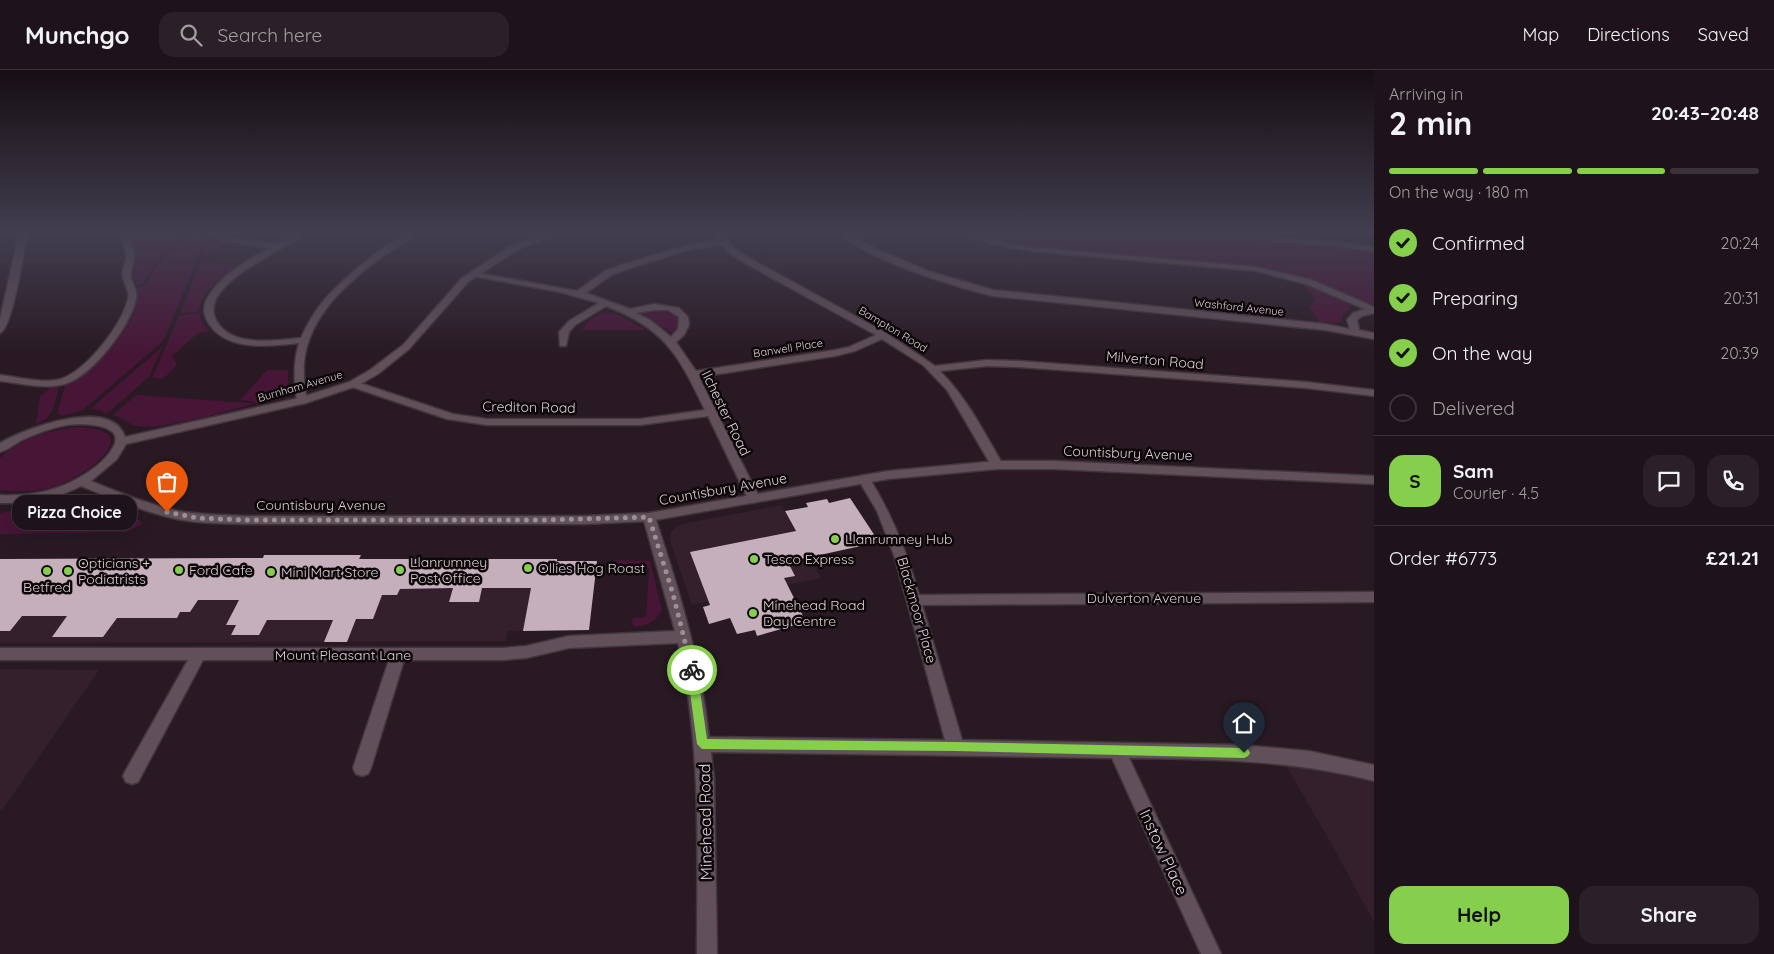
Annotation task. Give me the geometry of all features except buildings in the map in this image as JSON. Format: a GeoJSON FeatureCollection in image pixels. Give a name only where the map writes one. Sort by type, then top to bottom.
{"type":"FeatureCollection","features":[{"type":"Feature","properties":{"kind":"street"},"geometry":{"type":"LineString","coordinates":[[0,328],[6,316],[14,274]]}},
{"type":"Feature","properties":{"kind":"street"},"geometry":{"type":"LineString","coordinates":[[0,378],[46,383],[62,382],[74,376],[106,348],[121,325],[132,299],[132,288],[127,274]]}},
{"type":"Feature","properties":{"kind":"street"},"geometry":{"type":"LineString","coordinates":[[236,274],[210,300],[208,311],[218,329],[233,339],[267,342],[305,340]]}},
{"type":"Feature","properties":{"kind":"street"},"geometry":{"type":"LineString","coordinates":[[302,401],[298,370],[299,356],[305,340],[312,324],[327,303],[356,274]]}},
{"type":"Feature","properties":{"kind":"street","name":"Burnham Avenue"},"geometry":{"type":"LineString","coordinates":[[120,442],[302,401],[352,384],[374,372],[406,347],[423,330],[458,287],[472,274]]}},
{"type":"Feature","properties":{"kind":"street","name":"Ilchester Road"},"geometry":{"type":"LineString","coordinates":[[473,274],[579,294],[628,313],[649,325],[670,341],[679,350],[693,375],[754,499]]}},
{"type":"Feature","properties":{"kind":"street"},"geometry":{"type":"LineString","coordinates":[[579,294],[609,274]]}},
{"type":"Feature","properties":{"kind":"street","name":"Bampton Road"},"geometry":{"type":"LineString","coordinates":[[771,274],[883,335],[918,356],[934,369],[952,388],[997,465]]}},
{"type":"Feature","properties":{"kind":"street","name":"Washford Avenue"},"geometry":{"type":"LineString","coordinates":[[926,274],[959,286],[992,293],[1325,327],[1374,336]]}},
{"type":"Feature","properties":{"kind":"street"},"geometry":{"type":"LineString","coordinates":[[1280,274],[1321,286],[1374,310]]}},
{"type":"Feature","properties":{"kind":"street"},"geometry":{"type":"LineString","coordinates":[[563,344],[564,332],[572,323],[605,303]]}},
{"type":"Feature","properties":{"kind":"street"},"geometry":{"type":"LineString","coordinates":[[628,313],[639,308],[662,308],[680,313],[683,317],[683,331],[678,337],[670,341]]}},
{"type":"Feature","properties":{"kind":"street"},"geometry":{"type":"LineString","coordinates":[[1355,332],[1353,317],[1357,314],[1374,310]]}},
{"type":"Feature","properties":{"kind":"street","name":"Banwell Place"},"geometry":{"type":"LineString","coordinates":[[693,375],[835,353],[852,349],[883,335]]}},
{"type":"Feature","properties":{"kind":"street","name":"Milverton Road"},"geometry":{"type":"LineString","coordinates":[[934,369],[987,363],[1019,364],[1306,385],[1374,393]]}},
{"type":"Feature","properties":{"kind":"street","name":"Crediton Road"},"geometry":{"type":"LineString","coordinates":[[352,384],[450,417],[487,422],[640,422],[710,412]]}},
{"type":"Feature","properties":{"kind":"street"},"geometry":{"type":"LineString","coordinates":[[0,448],[37,430],[74,421],[101,422],[113,427],[119,433],[120,442],[116,453],[108,463],[80,481],[44,495],[27,499],[0,499]]}},
{"type":"Feature","properties":{"kind":"street","name":"Countisbury Avenue"},"geometry":{"type":"LineString","coordinates":[[80,481],[114,497],[154,509],[178,515],[220,519],[527,520],[649,517],[917,471],[997,465],[1074,466],[1374,480]]}},
{"type":"Feature","properties":{"kind":"street","name":"Blackmoor Place"},"geometry":{"type":"LineString","coordinates":[[864,479],[883,511],[902,558],[955,746]]}},
{"type":"Feature","properties":{"kind":"street","name":"Minehead Road"},"geometry":{"type":"LineString","coordinates":[[649,517],[673,594],[692,670],[702,744],[706,779],[707,954]]}},
{"type":"Feature","properties":{"kind":"street","name":"Dulverton Avenue"},"geometry":{"type":"LineString","coordinates":[[915,600],[1374,597]]}},
{"type":"Feature","properties":{"kind":"street","name":"Mount Pleasant Lane"},"geometry":{"type":"LineString","coordinates":[[0,654],[504,654],[526,652],[569,642],[684,637]]}},
{"type":"Feature","properties":{"kind":"street"},"geometry":{"type":"LineString","coordinates":[[132,776],[199,654]]}},
{"type":"Feature","properties":{"kind":"street"},"geometry":{"type":"LineString","coordinates":[[362,768],[398,655]]}},
{"type":"Feature","properties":{"kind":"street"},"geometry":{"type":"LineString","coordinates":[[702,744],[955,746],[1262,753],[1301,756],[1374,773]]}},
{"type":"Feature","properties":{"kind":"street","name":"Instow Place"},"geometry":{"type":"LineString","coordinates":[[1117,750],[1211,954]]}},
{"type":"Feature","properties":{"kind":"shaded area"},"geometry":{"type":"Polygon","coordinates":[[[149,274],[143,284],[136,286],[136,280],[132,279],[135,275],[149,274]]]}},
{"type":"Feature","properties":{"kind":"shaded area"},"geometry":{"type":"Polygon","coordinates":[[[152,274],[191,274],[165,337],[160,344],[83,410],[62,416],[57,413],[65,386],[81,376],[108,351],[126,329],[123,327],[130,322],[135,310],[131,309],[132,306],[137,303],[137,288],[145,286],[152,274]]]}},
{"type":"Feature","properties":{"kind":"shaded area"},"geometry":{"type":"Polygon","coordinates":[[[196,274],[227,274],[204,296],[199,311],[180,314],[196,274]]]}},
{"type":"Feature","properties":{"kind":"shaded area"},"geometry":{"type":"Polygon","coordinates":[[[1283,274],[1374,274],[1374,305],[1312,281],[1283,274]]]}},
{"type":"Feature","properties":{"kind":"shaded area"},"geometry":{"type":"Polygon","coordinates":[[[1302,283],[1350,303],[1351,308],[1342,315],[1342,321],[1339,323],[1319,322],[1310,308],[1315,299],[1302,283]]]}},
{"type":"Feature","properties":{"kind":"shaded area"},"geometry":{"type":"Polygon","coordinates":[[[644,311],[675,315],[679,318],[679,332],[675,335],[641,313],[644,311]]]}},
{"type":"Feature","properties":{"kind":"shaded area"},"geometry":{"type":"Polygon","coordinates":[[[199,312],[202,322],[208,331],[198,333],[172,356],[177,365],[163,379],[152,378],[179,316],[199,312]]]}},
{"type":"Feature","properties":{"kind":"shaded area"},"geometry":{"type":"Polygon","coordinates":[[[608,313],[619,315],[646,330],[582,330],[593,318],[608,313]]]}},
{"type":"Feature","properties":{"kind":"shaded area"},"geometry":{"type":"Polygon","coordinates":[[[163,346],[149,377],[109,412],[105,414],[101,410],[90,409],[163,346]]]}},
{"type":"Feature","properties":{"kind":"shaded area"},"geometry":{"type":"Polygon","coordinates":[[[267,370],[288,370],[288,390],[276,400],[257,404],[240,400],[267,370]]]}},
{"type":"Feature","properties":{"kind":"shaded area"},"geometry":{"type":"Polygon","coordinates":[[[53,386],[59,387],[53,409],[47,418],[36,424],[40,396],[53,386]]]}},
{"type":"Feature","properties":{"kind":"shaded area"},"geometry":{"type":"Polygon","coordinates":[[[136,395],[252,403],[251,405],[210,416],[149,427],[133,425],[113,415],[136,395]]]}},
{"type":"Feature","properties":{"kind":"shaded area"},"geometry":{"type":"Polygon","coordinates":[[[75,427],[97,429],[108,435],[111,443],[97,462],[84,472],[57,486],[43,490],[0,490],[0,458],[8,451],[35,436],[75,427]]]}},
{"type":"Feature","properties":{"kind":"shaded area"},"geometry":{"type":"Polygon","coordinates":[[[73,499],[92,502],[139,520],[141,525],[126,532],[0,534],[0,513],[73,499]]]}},
{"type":"Feature","properties":{"kind":"shaded area"},"geometry":{"type":"Polygon","coordinates":[[[781,505],[821,578],[692,605],[670,541],[671,532],[678,526],[687,523],[781,505]]]}},
{"type":"Feature","properties":{"kind":"shaded area"},"geometry":{"type":"Polygon","coordinates":[[[264,555],[361,555],[360,559],[557,559],[557,561],[597,561],[589,630],[508,631],[506,641],[0,643],[0,559],[263,558],[264,555]]]}},
{"type":"Feature","properties":{"kind":"shaded area"},"geometry":{"type":"Polygon","coordinates":[[[615,560],[650,561],[662,610],[650,623],[642,626],[633,626],[632,618],[646,617],[649,568],[635,568],[631,564],[619,564],[615,560]]]}},
{"type":"Feature","properties":{"kind":"shaded area"},"geometry":{"type":"Polygon","coordinates":[[[0,669],[99,670],[3,809],[0,809],[0,669]]]}},
{"type":"Feature","properties":{"kind":"shaded area"},"geometry":{"type":"Polygon","coordinates":[[[1285,764],[1358,778],[1374,783],[1374,922],[1332,845],[1285,764]]]}},
{"type":"Feature","properties":{"kind":"way so far"},"geometry":{"type":"LineString","coordinates":[[167,512],[198,518],[247,520],[545,520],[649,517],[673,594],[692,670]]}},
{"type":"Feature","properties":{"kind":"place","name":"Pizza Choice"},"geometry":{"type":"Point","coordinates":[167,512]}},
{"type":"Feature","properties":{"kind":"place","name":"Llanrumney Hub"},"geometry":{"type":"Point","coordinates":[835,539]}},
{"type":"Feature","properties":{"kind":"place","name":"Tesco Express"},"geometry":{"type":"Point","coordinates":[754,559]}},
{"type":"Feature","properties":{"kind":"place","name":"Ollies Hog Roast"},"geometry":{"type":"Point","coordinates":[528,568]}},
{"type":"Feature","properties":{"kind":"place","name":"Ford Cafe"},"geometry":{"type":"Point","coordinates":[179,570]}},
{"type":"Feature","properties":{"kind":"place","name":"Llanrumney Post Office"},"geometry":{"type":"Point","coordinates":[400,570]}},
{"type":"Feature","properties":{"kind":"place","name":"Betfred"},"geometry":{"type":"Point","coordinates":[47,571]}},
{"type":"Feature","properties":{"kind":"place","name":"Opticians + Podiatrists"},"geometry":{"type":"Point","coordinates":[68,571]}},
{"type":"Feature","properties":{"kind":"place","name":"Mini Mart Store"},"geometry":{"type":"Point","coordinates":[271,572]}},
{"type":"Feature","properties":{"kind":"place","name":"Minehead Road Day Centre"},"geometry":{"type":"Point","coordinates":[753,613]}},
{"type":"Feature","properties":{"kind":"route"},"geometry":{"type":"LineString","coordinates":[[692,670],[702,744],[955,746],[1244,753]]}}]}
